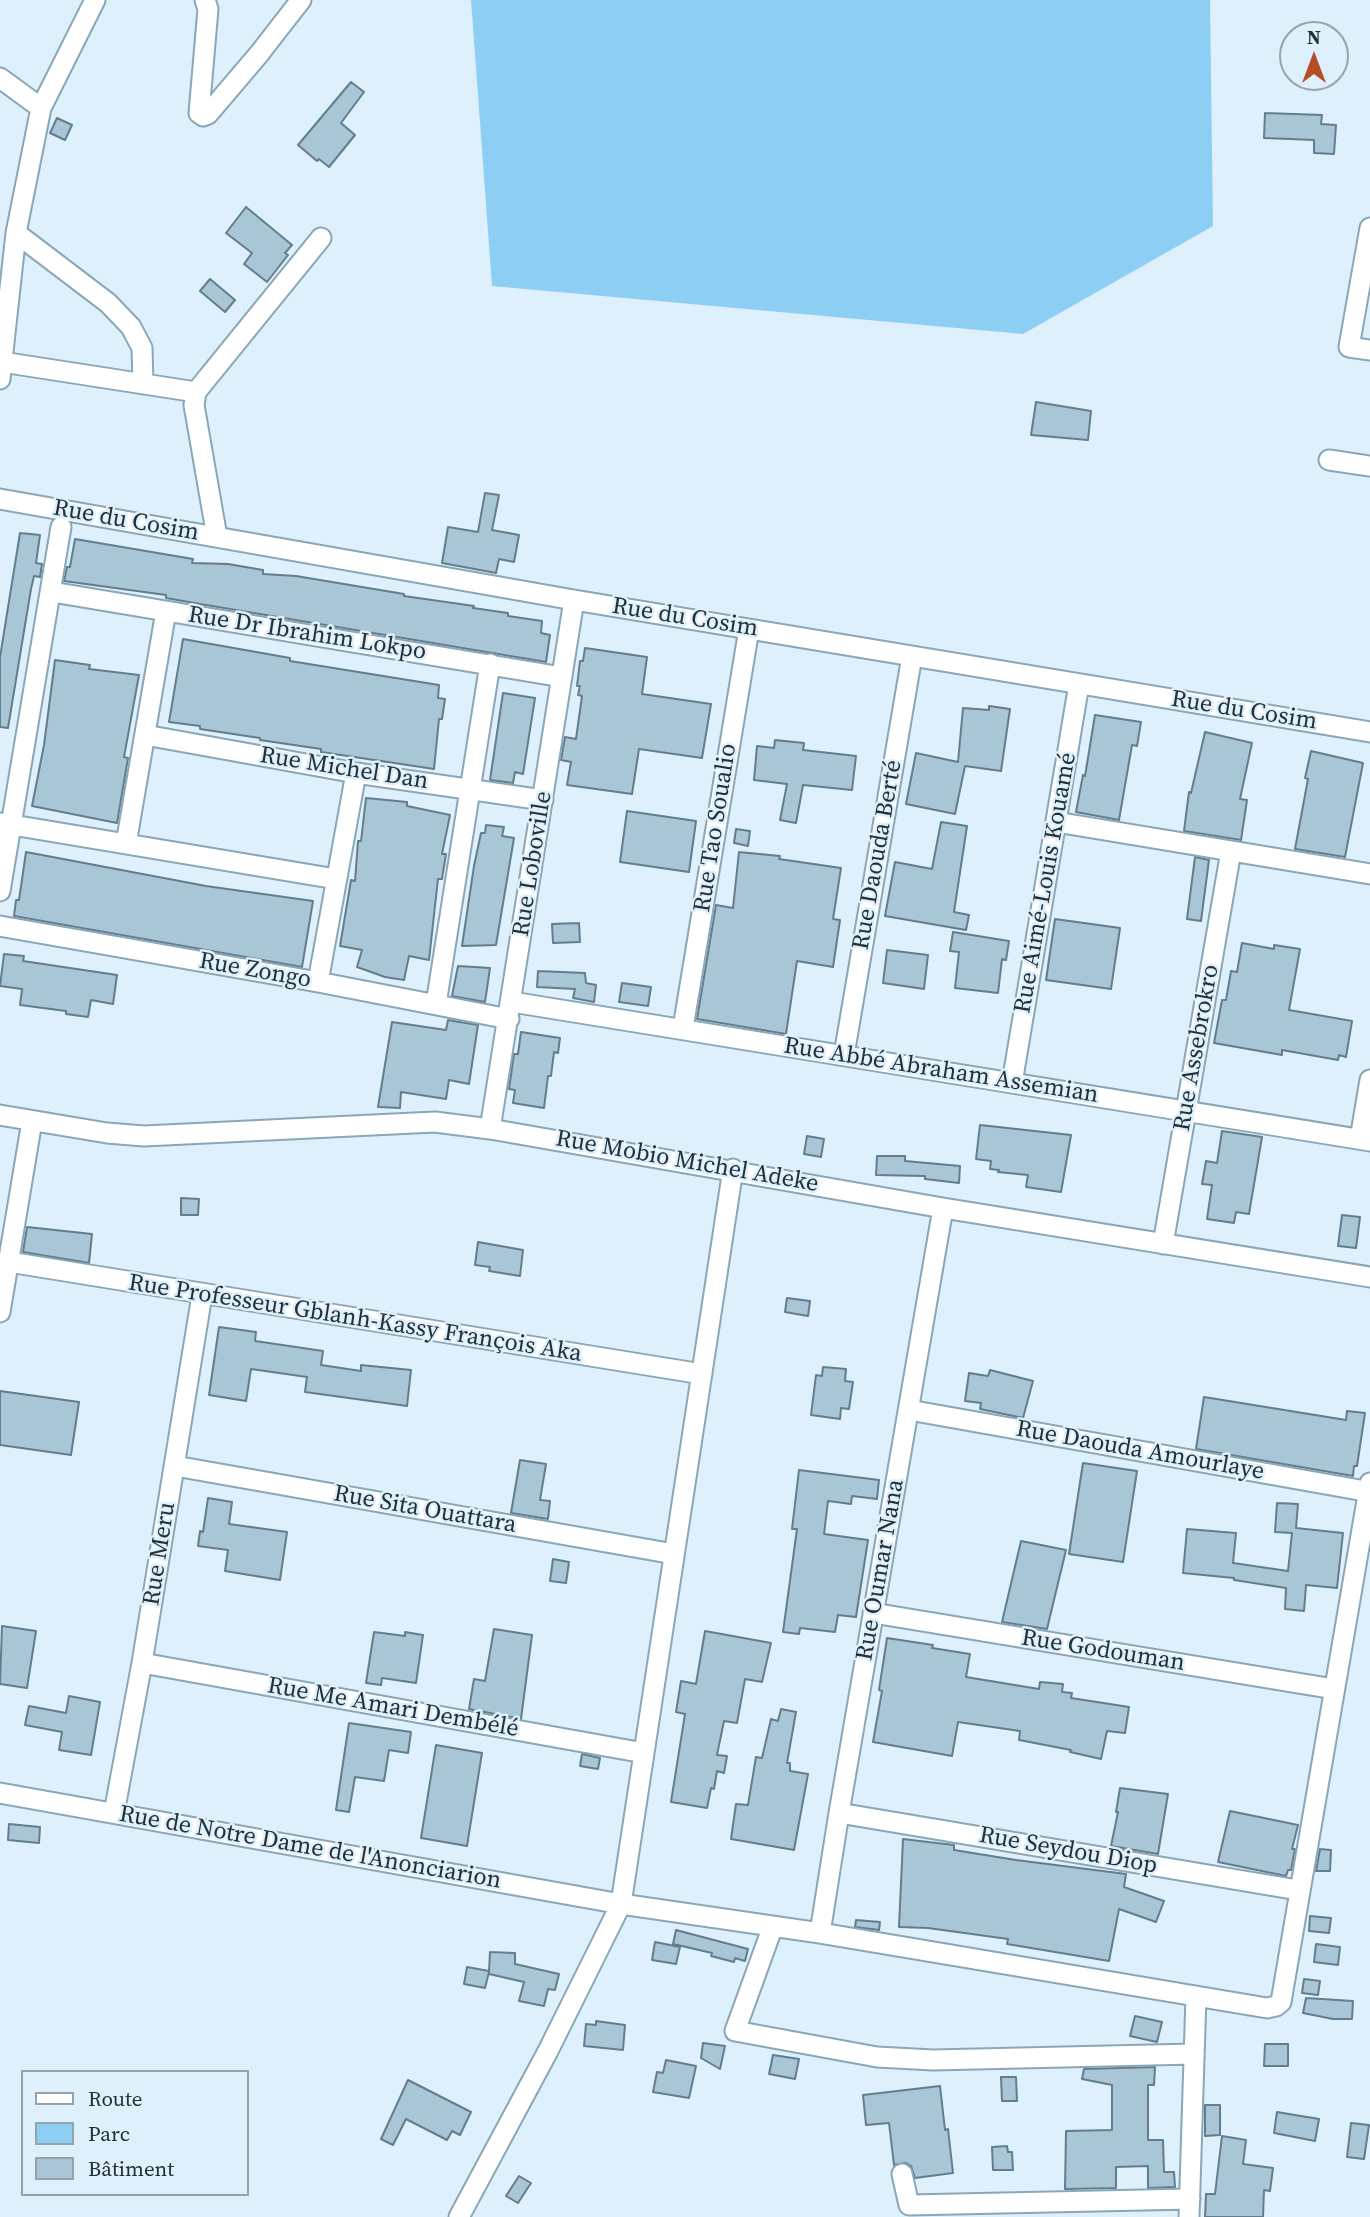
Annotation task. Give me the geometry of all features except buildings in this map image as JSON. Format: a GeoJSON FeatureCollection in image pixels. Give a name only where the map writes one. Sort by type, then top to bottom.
{"type":"FeatureCollection","features":[{"type":"Feature","properties":{"kind":"street"},"geometry":{"type":"LineString","coordinates":[[95,0],[41,108],[16,233],[1,370],[143,384],[196,393]]}},
{"type":"Feature","properties":{"kind":"street"},"geometry":{"type":"LineString","coordinates":[[205,0],[208,9],[199,113],[203,117],[259,54],[301,0]]}},
{"type":"Feature","properties":{"kind":"street"},"geometry":{"type":"LineString","coordinates":[[0,78],[41,108]]}},
{"type":"Feature","properties":{"kind":"street"},"geometry":{"type":"LineString","coordinates":[[1370,228],[1349,346],[1370,350]]}},
{"type":"Feature","properties":{"kind":"street"},"geometry":{"type":"LineString","coordinates":[[16,233],[108,303],[131,327],[142,348],[143,384]]}},
{"type":"Feature","properties":{"kind":"street"},"geometry":{"type":"LineString","coordinates":[[217,537],[194,405],[196,393],[321,238]]}},
{"type":"Feature","properties":{"kind":"street"},"geometry":{"type":"LineString","coordinates":[[1329,460],[1370,466]]}},
{"type":"Feature","properties":{"kind":"street","name":"Rue du Cosim"},"geometry":{"type":"LineString","coordinates":[[0,499],[574,600],[1370,732]]}},
{"type":"Feature","properties":{"kind":"street"},"geometry":{"type":"LineString","coordinates":[[0,891],[6,824],[52,592],[61,527]]}},
{"type":"Feature","properties":{"kind":"street","name":"Rue Dr Ibrahim Lokpo"},"geometry":{"type":"LineString","coordinates":[[52,592],[562,677]]}},
{"type":"Feature","properties":{"kind":"street","name":"Rue Loboville"},"geometry":{"type":"LineString","coordinates":[[490,1129],[574,600]]}},
{"type":"Feature","properties":{"kind":"street"},"geometry":{"type":"LineString","coordinates":[[126,844],[166,611]]}},
{"type":"Feature","properties":{"kind":"street","name":"Rue Tao Soualio"},"geometry":{"type":"LineString","coordinates":[[683,1028],[749,629]]}},
{"type":"Feature","properties":{"kind":"street","name":"Rue Daouda Berté"},"geometry":{"type":"LineString","coordinates":[[844,1055],[912,656]]}},
{"type":"Feature","properties":{"kind":"street"},"geometry":{"type":"LineString","coordinates":[[436,1004],[490,664]]}},
{"type":"Feature","properties":{"kind":"street","name":"Rue Aimé-Louis Kouamé"},"geometry":{"type":"LineString","coordinates":[[1012,1083],[1079,684]]}},
{"type":"Feature","properties":{"kind":"street","name":"Rue Michel Dan"},"geometry":{"type":"LineString","coordinates":[[145,735],[356,773],[543,800]]}},
{"type":"Feature","properties":{"kind":"street"},"geometry":{"type":"LineString","coordinates":[[318,982],[356,773]]}},
{"type":"Feature","properties":{"kind":"street"},"geometry":{"type":"LineString","coordinates":[[1056,822],[1370,874]]}},
{"type":"Feature","properties":{"kind":"street"},"geometry":{"type":"LineString","coordinates":[[6,824],[336,879]]}},
{"type":"Feature","properties":{"kind":"street","name":"Rue Assebrokro"},"geometry":{"type":"LineString","coordinates":[[1163,1244],[1231,851]]}},
{"type":"Feature","properties":{"kind":"street","name":"Rue Zongo"},"geometry":{"type":"LineString","coordinates":[[0,926],[436,1004],[510,1010]]}},
{"type":"Feature","properties":{"kind":"street","name":"Rue Abbé Abraham Assemian"},"geometry":{"type":"LineString","coordinates":[[510,1010],[683,1028],[1365,1140]]}},
{"type":"Feature","properties":{"kind":"street"},"geometry":{"type":"LineString","coordinates":[[1365,1140],[1370,1080]]}},
{"type":"Feature","properties":{"kind":"street","name":"Rue Mobio Michel Adeke"},"geometry":{"type":"LineString","coordinates":[[0,1115],[107,1133],[144,1136],[435,1122],[733,1169],[943,1208],[1370,1277]]}},
{"type":"Feature","properties":{"kind":"street"},"geometry":{"type":"LineString","coordinates":[[0,1312],[32,1121]]}},
{"type":"Feature","properties":{"kind":"street"},"geometry":{"type":"LineString","coordinates":[[460,2217],[548,2051],[621,1904],[733,1169]]}},
{"type":"Feature","properties":{"kind":"street","name":"Rue Oumar Nana"},"geometry":{"type":"LineString","coordinates":[[820,1933],[838,1813],[943,1208]]}},
{"type":"Feature","properties":{"kind":"street","name":"Rue Professeur Gblanh-Kassy François Aka"},"geometry":{"type":"LineString","coordinates":[[9,1262],[702,1374]]}},
{"type":"Feature","properties":{"kind":"street","name":"Rue Meru"},"geometry":{"type":"LineString","coordinates":[[114,1813],[142,1663],[202,1295]]}},
{"type":"Feature","properties":{"kind":"street","name":"Rue Daouda Amourlaye"},"geometry":{"type":"LineString","coordinates":[[909,1410],[1370,1489]]}},
{"type":"Feature","properties":{"kind":"street","name":"Rue Sita Ouattara"},"geometry":{"type":"LineString","coordinates":[[175,1466],[674,1554]]}},
{"type":"Feature","properties":{"kind":"street"},"geometry":{"type":"LineString","coordinates":[[1298,1890],[1370,1489]]}},
{"type":"Feature","properties":{"kind":"street","name":"Rue Godouman"},"geometry":{"type":"LineString","coordinates":[[873,1613],[1334,1689]]}},
{"type":"Feature","properties":{"kind":"street","name":"Rue Me Amari Dembélé"},"geometry":{"type":"LineString","coordinates":[[142,1663],[644,1753]]}},
{"type":"Feature","properties":{"kind":"street","name":"Rue de Notre Dame de l'Anonciarion"},"geometry":{"type":"LineString","coordinates":[[0,1793],[621,1904],[820,1933],[1267,2008],[1281,2002],[1298,1890]]}},
{"type":"Feature","properties":{"kind":"street","name":"Rue Seydou Diop"},"geometry":{"type":"LineString","coordinates":[[838,1813],[1298,1890]]}},
{"type":"Feature","properties":{"kind":"street"},"geometry":{"type":"LineString","coordinates":[[773,1926],[735,2031],[877,2057],[933,2060],[1194,2054]]}},
{"type":"Feature","properties":{"kind":"street"},"geometry":{"type":"LineString","coordinates":[[902,2174],[909,2205],[1190,2208],[1196,1996]]}},
{"type":"Feature","properties":{"kind":"green space"},"geometry":{"type":"Polygon","coordinates":[[[471,0],[1210,0],[1213,226],[1023,334],[492,286],[471,0]]]}}]}
